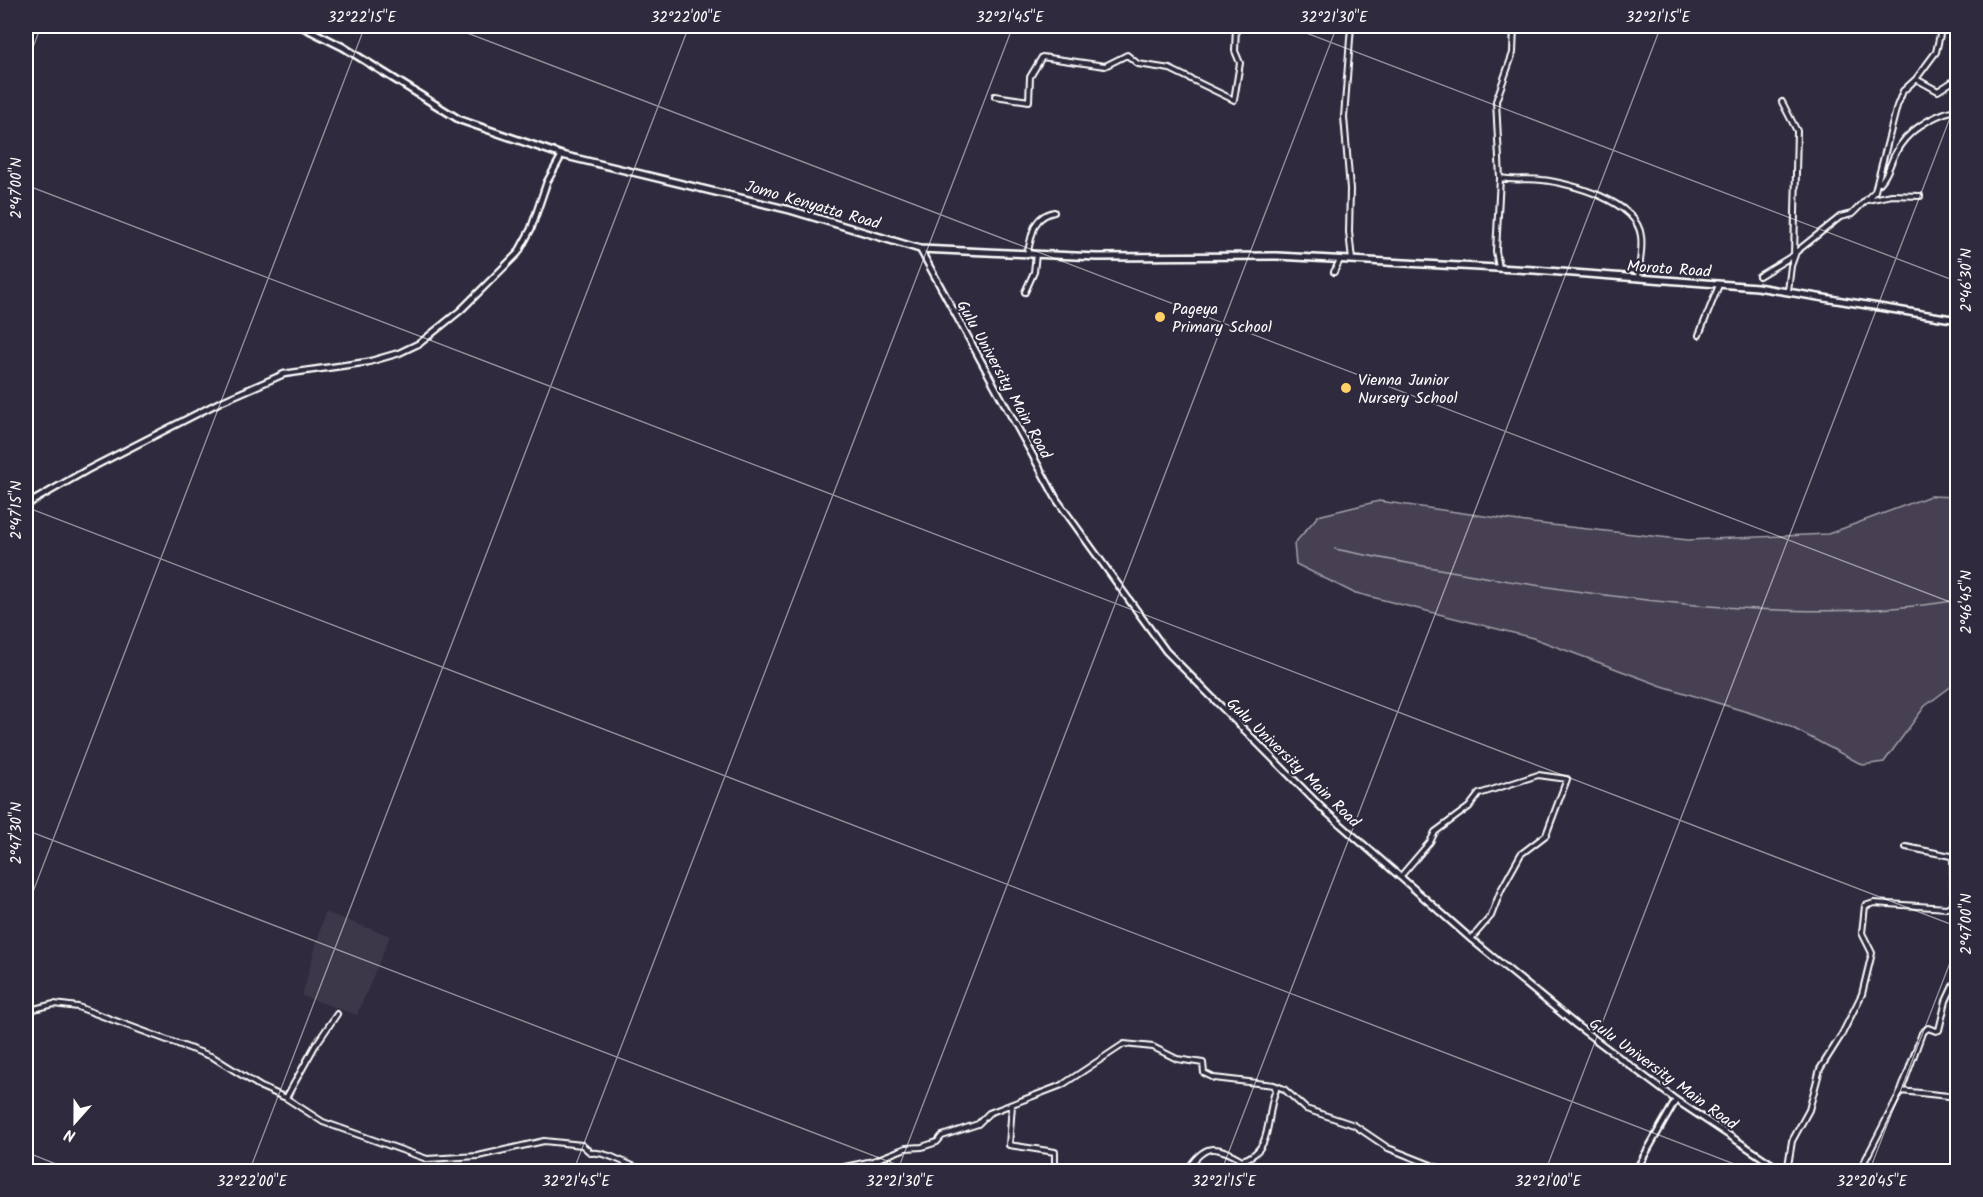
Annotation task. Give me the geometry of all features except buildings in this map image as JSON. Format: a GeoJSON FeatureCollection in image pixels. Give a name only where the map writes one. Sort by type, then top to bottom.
{"type":"FeatureCollection","features":[{"type":"Feature","properties":{"kind":"main road","name":"Jomo Kenyatta Road"},"geometry":{"type":"LineString","coordinates":[[301,26],[343,47],[460,120],[562,155],[790,210],[920,249],[1097,257],[1265,256],[1375,261]]}},
{"type":"Feature","properties":{"kind":"main road","name":"Moroto Road"},"geometry":{"type":"LineString","coordinates":[[1375,261],[1499,268],[1788,291],[1958,320]]}},
{"type":"Feature","properties":{"kind":"street"},"geometry":{"type":"LineString","coordinates":[[995,96],[1029,101],[1030,77],[1042,57],[1105,66],[1127,56],[1138,64],[1170,69],[1234,100],[1240,63],[1235,51],[1236,26]]}},
{"type":"Feature","properties":{"kind":"street"},"geometry":{"type":"LineString","coordinates":[[1351,26],[1344,117],[1350,189],[1349,232],[1352,260]]}},
{"type":"Feature","properties":{"kind":"street"},"geometry":{"type":"LineString","coordinates":[[1499,268],[1496,251],[1500,178],[1496,101],[1513,52],[1514,26]]}},
{"type":"Feature","properties":{"kind":"street"},"geometry":{"type":"LineString","coordinates":[[1877,186],[1897,106],[1903,91],[1916,79],[1936,52],[1942,26]]}},
{"type":"Feature","properties":{"kind":"street"},"geometry":{"type":"LineString","coordinates":[[1916,79],[1938,91],[1958,78]]}},
{"type":"Feature","properties":{"kind":"street"},"geometry":{"type":"LineString","coordinates":[[1782,102],[1797,131],[1794,255],[1788,291]]}},
{"type":"Feature","properties":{"kind":"street"},"geometry":{"type":"LineString","coordinates":[[1759,276],[1794,255],[1837,220],[1852,214],[1889,173],[1894,156],[1904,139],[1938,114],[1955,110]]}},
{"type":"Feature","properties":{"kind":"street"},"geometry":{"type":"LineString","coordinates":[[26,505],[87,470],[220,402],[277,378],[368,362],[399,353],[420,343],[461,310],[518,253],[531,229],[547,182],[562,155]]}},
{"type":"Feature","properties":{"kind":"street"},"geometry":{"type":"LineString","coordinates":[[1500,178],[1515,181],[1544,180],[1582,187],[1604,197],[1625,212],[1638,225],[1641,236],[1638,279]]}},
{"type":"Feature","properties":{"kind":"street"},"geometry":{"type":"LineString","coordinates":[[1866,201],[1892,195],[1920,196]]}},
{"type":"Feature","properties":{"kind":"street"},"geometry":{"type":"LineString","coordinates":[[1027,254],[1033,225],[1042,214],[1054,212]]}},
{"type":"Feature","properties":{"kind":"street","name":"Gulu University Main Road"},"geometry":{"type":"LineString","coordinates":[[920,249],[1057,500],[1166,651],[1323,809],[1471,939],[1576,1025],[1676,1100],[1785,1172]]}},
{"type":"Feature","properties":{"kind":"street"},"geometry":{"type":"LineString","coordinates":[[1025,292],[1034,272],[1036,254]]}},
{"type":"Feature","properties":{"kind":"street"},"geometry":{"type":"LineString","coordinates":[[1334,272],[1340,260]]}},
{"type":"Feature","properties":{"kind":"street"},"geometry":{"type":"LineString","coordinates":[[1699,335],[1719,285]]}},
{"type":"Feature","properties":{"kind":"street"},"geometry":{"type":"LineString","coordinates":[[1400,877],[1430,842],[1435,832],[1469,807],[1479,794],[1538,775],[1567,778],[1546,835],[1521,854],[1501,890],[1495,908],[1471,939]]}},
{"type":"Feature","properties":{"kind":"street"},"geometry":{"type":"LineString","coordinates":[[1785,1172],[1792,1141],[1809,1110],[1820,1069],[1842,1034],[1862,994],[1872,953],[1862,933],[1865,906],[1874,903],[1947,908],[1954,903],[1951,856],[1906,848]]}},
{"type":"Feature","properties":{"kind":"street"},"geometry":{"type":"LineString","coordinates":[[1859,1172],[1901,1090],[1922,1033],[1928,1028],[1939,1030],[1949,993],[1953,986],[1958,985]]}},
{"type":"Feature","properties":{"kind":"street"},"geometry":{"type":"LineString","coordinates":[[26,1011],[54,1004],[78,1008],[213,1057],[261,1087],[286,1098],[323,1122],[427,1159],[478,1156],[544,1141],[582,1145],[591,1153],[602,1152],[617,1161],[627,1162],[648,1172]]}},
{"type":"Feature","properties":{"kind":"street"},"geometry":{"type":"LineString","coordinates":[[286,1098],[315,1046],[337,1014]]}},
{"type":"Feature","properties":{"kind":"street"},"geometry":{"type":"LineString","coordinates":[[821,1172],[873,1161],[906,1148],[922,1147],[972,1124],[978,1124],[989,1113],[1062,1085],[1124,1044],[1153,1047],[1177,1059],[1203,1063],[1204,1073],[1214,1078],[1274,1085],[1284,1089],[1306,1109],[1354,1125],[1388,1148],[1447,1171]]}},
{"type":"Feature","properties":{"kind":"street"},"geometry":{"type":"LineString","coordinates":[[1186,1172],[1201,1151],[1206,1149],[1225,1150],[1242,1160],[1252,1156],[1269,1132],[1271,1100],[1276,1090],[1274,1085]]}},
{"type":"Feature","properties":{"kind":"street"},"geometry":{"type":"LineString","coordinates":[[1901,1090],[1958,1096]]}},
{"type":"Feature","properties":{"kind":"street"},"geometry":{"type":"LineString","coordinates":[[1635,1172],[1676,1100]]}},
{"type":"Feature","properties":{"kind":"street"},"geometry":{"type":"LineString","coordinates":[[1012,1105],[1009,1146],[1055,1152],[1055,1172]]}},
{"type":"Feature","properties":{"kind":"shaded area"},"geometry":{"type":"Polygon","coordinates":[[[1930,496],[1957,497],[1957,682],[1925,706],[1884,762],[1863,765],[1783,723],[1662,686],[1533,638],[1352,592],[1296,564],[1294,544],[1318,516],[1379,501],[1533,523],[1688,540],[1828,534],[1930,496]]]}},
{"type":"Feature","properties":{"kind":"shaded area"},"geometry":{"type":"Polygon","coordinates":[[[325,912],[390,936],[357,1015],[302,996],[325,912]]]}},
{"type":"Feature","properties":{"kind":"waterway"},"geometry":{"type":"LineString","coordinates":[[1335,549],[1514,582],[1695,605],[1826,611],[1892,608],[1958,600]]}},
{"type":"Feature","properties":{"kind":"waterway"},"geometry":{"type":"LineString","coordinates":[[1324,1172],[1331,1168]]}},
{"type":"Feature","properties":{"kind":"place","name":"Pageya Primary School"},"geometry":{"type":"Point","coordinates":[1160,317]}},
{"type":"Feature","properties":{"kind":"place","name":"Vienna Junior Nursery School"},"geometry":{"type":"Point","coordinates":[1346,388]}}]}
